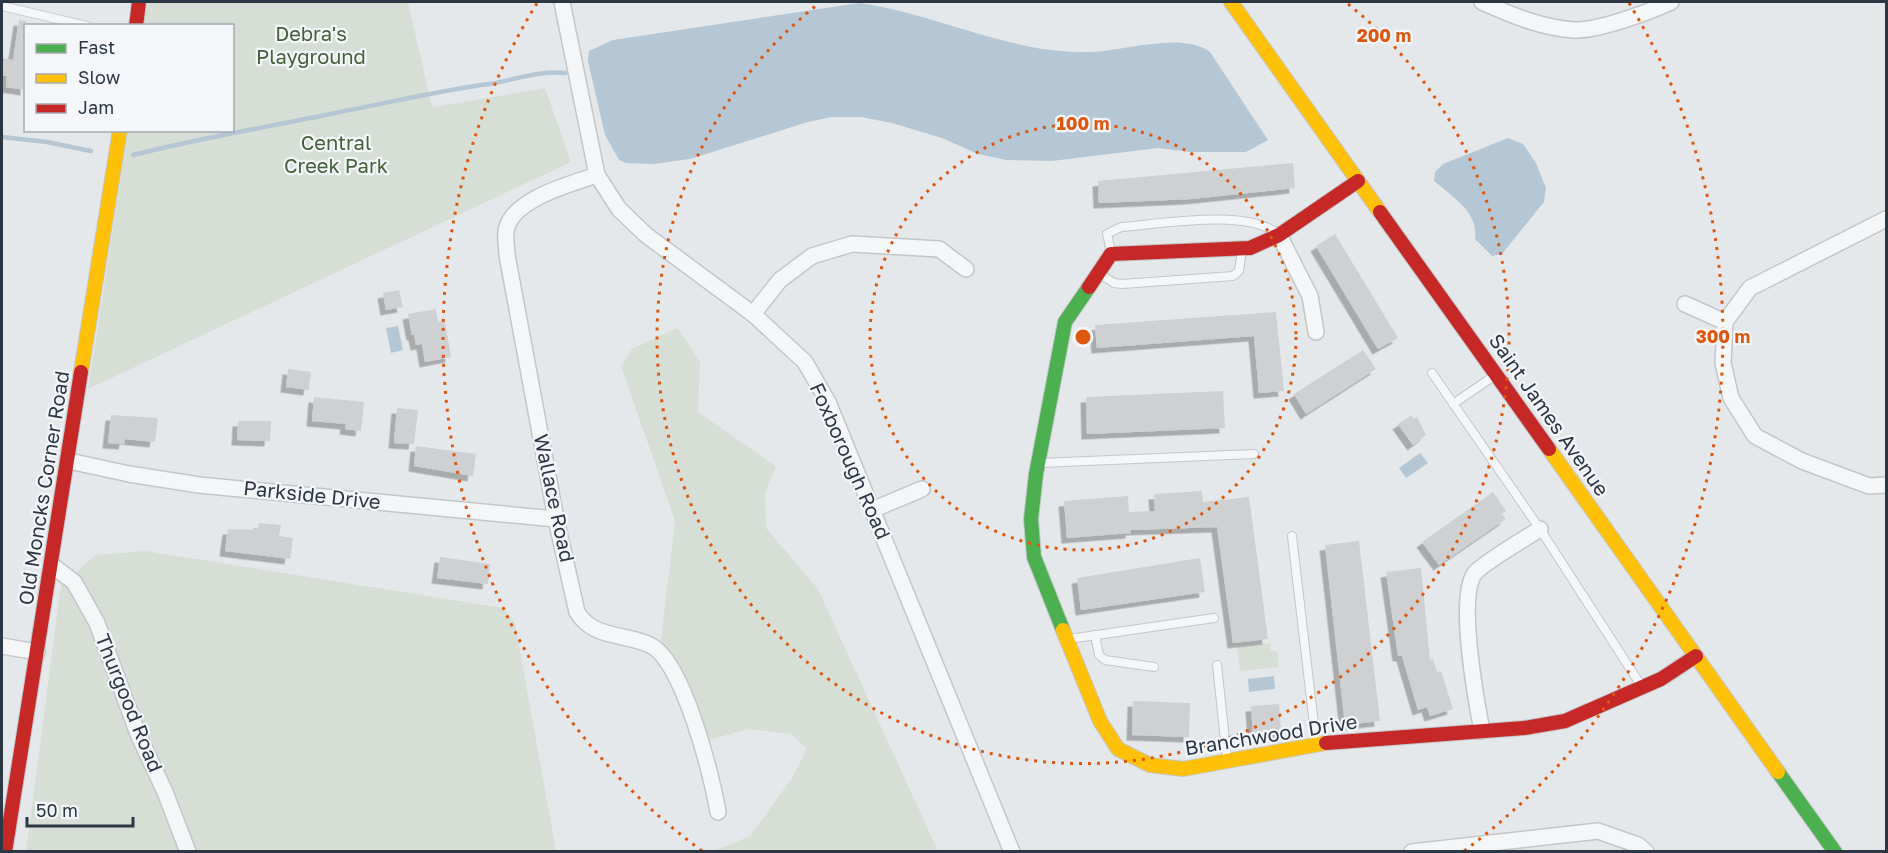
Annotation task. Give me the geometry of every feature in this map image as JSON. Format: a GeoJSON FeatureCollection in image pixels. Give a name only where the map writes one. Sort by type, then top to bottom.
{"type":"FeatureCollection","features":[{"type":"Feature","properties":{"kind":"street"},"geometry":{"type":"LineString","coordinates":[[136,24],[140,2]]}},
{"type":"Feature","properties":{"kind":"street","name":"Foxborough Road"},"geometry":{"type":"LineString","coordinates":[[562,2],[597,175],[619,209],[646,235],[753,314],[805,362],[828,402],[1012,852]]}},
{"type":"Feature","properties":{"kind":"street","name":"Saint James Avenue"},"geometry":{"type":"LineString","coordinates":[[1231,2],[1835,852]]}},
{"type":"Feature","properties":{"kind":"street"},"geometry":{"type":"LineString","coordinates":[[1482,2],[1521,19],[1576,30],[1641,16],[1671,2]]}},
{"type":"Feature","properties":{"kind":"street","name":"Old Moncks Corner Road"},"geometry":{"type":"LineString","coordinates":[[5,852],[120,132]]}},
{"type":"Feature","properties":{"kind":"street","name":"Wallace Road"},"geometry":{"type":"LineString","coordinates":[[597,175],[543,195],[518,210],[506,227],[508,262],[556,519],[578,612],[584,624],[597,630],[651,645],[667,658],[710,766],[718,812]]}},
{"type":"Feature","properties":{"kind":"street"},"geometry":{"type":"LineString","coordinates":[[1111,254],[1242,248],[1279,235],[1358,181]]}},
{"type":"Feature","properties":{"kind":"street"},"geometry":{"type":"LineString","coordinates":[[1887,219],[1750,288],[1725,322],[1723,363],[1731,398],[1755,436],[1802,461],[1869,486],[1887,485]]}},
{"type":"Feature","properties":{"kind":"street"},"geometry":{"type":"LineString","coordinates":[[1279,235],[1310,296],[1316,332]]}},
{"type":"Feature","properties":{"kind":"street"},"geometry":{"type":"LineString","coordinates":[[753,314],[780,280],[812,256],[852,244],[939,249],[966,269]]}},
{"type":"Feature","properties":{"kind":"street","name":"Branchwood Drive"},"geometry":{"type":"LineString","coordinates":[[1111,254],[1099,274],[1079,298],[1065,322],[1031,519],[1034,557],[1100,721],[1118,749],[1150,765],[1183,769],[1316,744],[1524,728],[1565,721],[1643,688],[1696,656]]}},
{"type":"Feature","properties":{"kind":"street"},"geometry":{"type":"LineString","coordinates":[[1685,304],[1725,322]]}},
{"type":"Feature","properties":{"kind":"street","name":"Parkside Drive"},"geometry":{"type":"LineString","coordinates":[[69,461],[129,474],[199,484],[556,519]]}},
{"type":"Feature","properties":{"kind":"street"},"geometry":{"type":"LineString","coordinates":[[872,510],[922,489]]}},
{"type":"Feature","properties":{"kind":"street"},"geometry":{"type":"LineString","coordinates":[[1482,731],[1469,642],[1469,588],[1475,572],[1540,529]]}},
{"type":"Feature","properties":{"kind":"street","name":"Thurgood Road"},"geometry":{"type":"LineString","coordinates":[[52,566],[74,582],[97,623],[138,734],[165,792],[188,852]]}},
{"type":"Feature","properties":{"kind":"street"},"geometry":{"type":"LineString","coordinates":[[2,646],[37,652]]}},
{"type":"Feature","properties":{"kind":"street"},"geometry":{"type":"LineString","coordinates":[[1412,852],[1598,831],[1638,845],[1646,852]]}},
{"type":"Feature","properties":{"kind":"lane"},"geometry":{"type":"LineString","coordinates":[[2,6],[78,24]]}},
{"type":"Feature","properties":{"kind":"lane"},"geometry":{"type":"LineString","coordinates":[[1111,254],[1107,234],[1121,227],[1241,218],[1269,226],[1279,235]]}},
{"type":"Feature","properties":{"kind":"lane"},"geometry":{"type":"LineString","coordinates":[[1099,274],[1114,283],[1122,284],[1233,276],[1239,271],[1242,248]]}},
{"type":"Feature","properties":{"kind":"lane"},"geometry":{"type":"LineString","coordinates":[[1432,373],[1540,529],[1643,688]]}},
{"type":"Feature","properties":{"kind":"lane"},"geometry":{"type":"LineString","coordinates":[[1453,404],[1496,374]]}},
{"type":"Feature","properties":{"kind":"lane"},"geometry":{"type":"LineString","coordinates":[[1039,463],[1254,453]]}},
{"type":"Feature","properties":{"kind":"lane"},"geometry":{"type":"LineString","coordinates":[[1292,536],[1316,744]]}},
{"type":"Feature","properties":{"kind":"lane"},"geometry":{"type":"LineString","coordinates":[[1068,639],[1214,618]]}},
{"type":"Feature","properties":{"kind":"lane"},"geometry":{"type":"LineString","coordinates":[[1095,635],[1099,655],[1104,660],[1154,667]]}},
{"type":"Feature","properties":{"kind":"lane"},"geometry":{"type":"LineString","coordinates":[[1217,665],[1227,760]]}},
{"type":"Feature","properties":{"kind":"green space","name":"Central Creek Park"},"geometry":{"type":"Polygon","coordinates":[[[148,2],[408,2],[432,107],[545,88],[571,162],[88,389],[128,132],[234,132],[234,24],[144,24],[148,2]]]}},
{"type":"Feature","properties":{"kind":"green space"},"geometry":{"type":"Polygon","coordinates":[[[678,328],[700,362],[698,412],[776,466],[765,493],[766,528],[818,589],[938,851],[714,851],[750,836],[792,778],[807,749],[791,734],[749,729],[708,740],[661,640],[675,521],[621,366],[632,349],[678,328]]]}},
{"type":"Feature","properties":{"kind":"green space"},"geometry":{"type":"Polygon","coordinates":[[[146,551],[503,608],[515,623],[556,851],[26,852],[63,569],[75,573],[95,555],[146,551]]]}},
{"type":"Feature","properties":{"kind":"green space"},"geometry":{"type":"Polygon","coordinates":[[[1270,643],[1271,651],[1277,651],[1279,667],[1240,671],[1237,647],[1270,643]]]}},
{"type":"Feature","properties":{"kind":"water"},"geometry":{"type":"Polygon","coordinates":[[[859,3],[888,8],[1031,47],[1060,51],[1104,51],[1169,43],[1198,46],[1210,52],[1268,140],[1246,152],[1190,152],[1158,148],[1052,161],[1006,160],[978,154],[942,138],[892,123],[861,117],[832,117],[808,122],[690,159],[654,164],[626,163],[619,160],[605,135],[588,61],[589,51],[613,40],[859,3]]]}},
{"type":"Feature","properties":{"kind":"water"},"geometry":{"type":"Polygon","coordinates":[[[1508,138],[1523,144],[1536,163],[1546,188],[1544,202],[1502,254],[1492,256],[1475,239],[1473,221],[1469,213],[1434,181],[1435,172],[1443,164],[1508,138]]]}},
{"type":"Feature","properties":{"kind":"water"},"geometry":{"type":"Polygon","coordinates":[[[398,326],[403,350],[391,353],[386,328],[398,326]]]}},
{"type":"Feature","properties":{"kind":"water"},"geometry":{"type":"Polygon","coordinates":[[[1420,453],[1428,463],[1406,478],[1399,468],[1420,453]]]}},
{"type":"Feature","properties":{"kind":"water"},"geometry":{"type":"Polygon","coordinates":[[[1274,676],[1275,689],[1249,692],[1248,679],[1274,676]]]}},
{"type":"Feature","properties":{"kind":"building"},"geometry":{"type":"Polygon","coordinates":[[[19,20],[26,21],[24,24],[24,90],[6,87],[7,76],[2,76],[2,58],[13,60],[19,20]]]}},
{"type":"Feature","properties":{"kind":"building"},"geometry":{"type":"Polygon","coordinates":[[[1293,163],[1295,188],[1191,199],[1099,203],[1098,181],[1293,163]]]}},
{"type":"Feature","properties":{"kind":"building"},"geometry":{"type":"Polygon","coordinates":[[[1335,234],[1398,338],[1378,349],[1316,246],[1335,234]]]}},
{"type":"Feature","properties":{"kind":"building"},"geometry":{"type":"Polygon","coordinates":[[[399,290],[403,307],[386,310],[383,293],[399,290]]]}},
{"type":"Feature","properties":{"kind":"building"},"geometry":{"type":"Polygon","coordinates":[[[436,309],[438,322],[445,321],[451,357],[425,362],[422,344],[416,345],[414,335],[412,335],[408,314],[436,309]]]}},
{"type":"Feature","properties":{"kind":"building"},"geometry":{"type":"Polygon","coordinates":[[[1276,312],[1284,391],[1259,393],[1254,336],[1097,348],[1095,325],[1276,312]]]}},
{"type":"Feature","properties":{"kind":"building"},"geometry":{"type":"Polygon","coordinates":[[[1363,350],[1376,369],[1306,414],[1294,394],[1363,350]]]}},
{"type":"Feature","properties":{"kind":"building"},"geometry":{"type":"Polygon","coordinates":[[[288,369],[311,372],[309,390],[286,387],[288,369]]]}},
{"type":"Feature","properties":{"kind":"building"},"geometry":{"type":"Polygon","coordinates":[[[1223,391],[1225,428],[1087,434],[1086,397],[1223,391]]]}},
{"type":"Feature","properties":{"kind":"building"},"geometry":{"type":"Polygon","coordinates":[[[314,397],[364,402],[361,431],[345,429],[346,424],[312,421],[314,397]]]}},
{"type":"Feature","properties":{"kind":"building"},"geometry":{"type":"Polygon","coordinates":[[[397,408],[418,410],[414,444],[394,443],[397,408]]]}},
{"type":"Feature","properties":{"kind":"building"},"geometry":{"type":"Polygon","coordinates":[[[111,415],[158,418],[155,442],[125,439],[124,444],[108,443],[111,415]]]}},
{"type":"Feature","properties":{"kind":"building"},"geometry":{"type":"Polygon","coordinates":[[[1412,415],[1414,419],[1417,417],[1426,435],[1413,445],[1398,424],[1412,415]]]}},
{"type":"Feature","properties":{"kind":"building"},"geometry":{"type":"Polygon","coordinates":[[[238,421],[271,421],[270,441],[237,440],[238,421]]]}},
{"type":"Feature","properties":{"kind":"building"},"geometry":{"type":"Polygon","coordinates":[[[416,446],[476,454],[473,476],[414,466],[416,446]]]}},
{"type":"Feature","properties":{"kind":"building"},"geometry":{"type":"Polygon","coordinates":[[[1202,491],[1203,502],[1249,497],[1268,639],[1233,643],[1217,527],[1131,530],[1131,533],[1067,538],[1064,501],[1128,496],[1129,512],[1155,511],[1154,494],[1202,491]]]}},
{"type":"Feature","properties":{"kind":"building"},"geometry":{"type":"Polygon","coordinates":[[[1493,492],[1506,511],[1502,514],[1506,519],[1439,565],[1422,542],[1493,492]]]}},
{"type":"Feature","properties":{"kind":"building"},"geometry":{"type":"Polygon","coordinates":[[[259,523],[281,525],[279,536],[293,538],[290,559],[225,551],[228,529],[258,530],[259,523]]]}},
{"type":"Feature","properties":{"kind":"building"},"geometry":{"type":"Polygon","coordinates":[[[1359,541],[1380,721],[1345,725],[1325,545],[1359,541]]]}},
{"type":"Feature","properties":{"kind":"building"},"geometry":{"type":"Polygon","coordinates":[[[440,557],[490,564],[488,584],[437,578],[440,557]]]}},
{"type":"Feature","properties":{"kind":"building"},"geometry":{"type":"Polygon","coordinates":[[[1200,558],[1205,592],[1081,610],[1077,578],[1200,558]]]}},
{"type":"Feature","properties":{"kind":"building"},"geometry":{"type":"Polygon","coordinates":[[[1421,568],[1430,660],[1433,659],[1437,672],[1441,671],[1453,709],[1430,716],[1427,707],[1418,710],[1402,656],[1398,656],[1386,572],[1421,568]]]}},
{"type":"Feature","properties":{"kind":"building"},"geometry":{"type":"Polygon","coordinates":[[[1133,701],[1190,703],[1189,737],[1132,735],[1133,701]]]}},
{"type":"Feature","properties":{"kind":"building"},"geometry":{"type":"Polygon","coordinates":[[[1279,704],[1281,732],[1253,734],[1251,706],[1279,704]]]}},
{"type":"Feature","properties":{"kind":"waterway"},"geometry":{"type":"LineString","coordinates":[[133,155],[536,74],[565,73]]}},
{"type":"Feature","properties":{"kind":"waterway"},"geometry":{"type":"LineString","coordinates":[[2,137],[47,142],[91,151]]}},
{"type":"Feature","properties":{"kind":"traffic: fast"},"geometry":{"type":"LineString","coordinates":[[1063,630],[1034,557],[1031,519],[1036,474],[1065,322],[1089,287]]}},
{"type":"Feature","properties":{"kind":"traffic: fast"},"geometry":{"type":"LineString","coordinates":[[1778,772],[1835,852]]}},
{"type":"Feature","properties":{"kind":"traffic: slow"},"geometry":{"type":"LineString","coordinates":[[1231,2],[1380,212]]}},
{"type":"Feature","properties":{"kind":"traffic: slow"},"geometry":{"type":"LineString","coordinates":[[81,372],[120,132]]}},
{"type":"Feature","properties":{"kind":"traffic: slow"},"geometry":{"type":"LineString","coordinates":[[1549,449],[1778,772]]}},
{"type":"Feature","properties":{"kind":"traffic: slow"},"geometry":{"type":"LineString","coordinates":[[1063,630],[1100,721],[1118,749],[1150,765],[1183,769],[1326,743]]}},
{"type":"Feature","properties":{"kind":"traffic: jam"},"geometry":{"type":"LineString","coordinates":[[136,24],[139,2]]}},
{"type":"Feature","properties":{"kind":"traffic: jam"},"geometry":{"type":"LineString","coordinates":[[1089,287],[1111,254],[1250,248],[1279,235],[1358,181]]}},
{"type":"Feature","properties":{"kind":"traffic: jam"},"geometry":{"type":"LineString","coordinates":[[1380,212],[1549,449]]}},
{"type":"Feature","properties":{"kind":"traffic: jam"},"geometry":{"type":"LineString","coordinates":[[5,852],[81,372]]}},
{"type":"Feature","properties":{"kind":"traffic: jam"},"geometry":{"type":"LineString","coordinates":[[1326,743],[1524,728],[1565,721],[1661,679],[1696,656]]}},
{"type":"Feature","properties":{"kind":"park label","name":"Debra's Playground"},"geometry":{"type":"Point","coordinates":[311,46]}}]}
